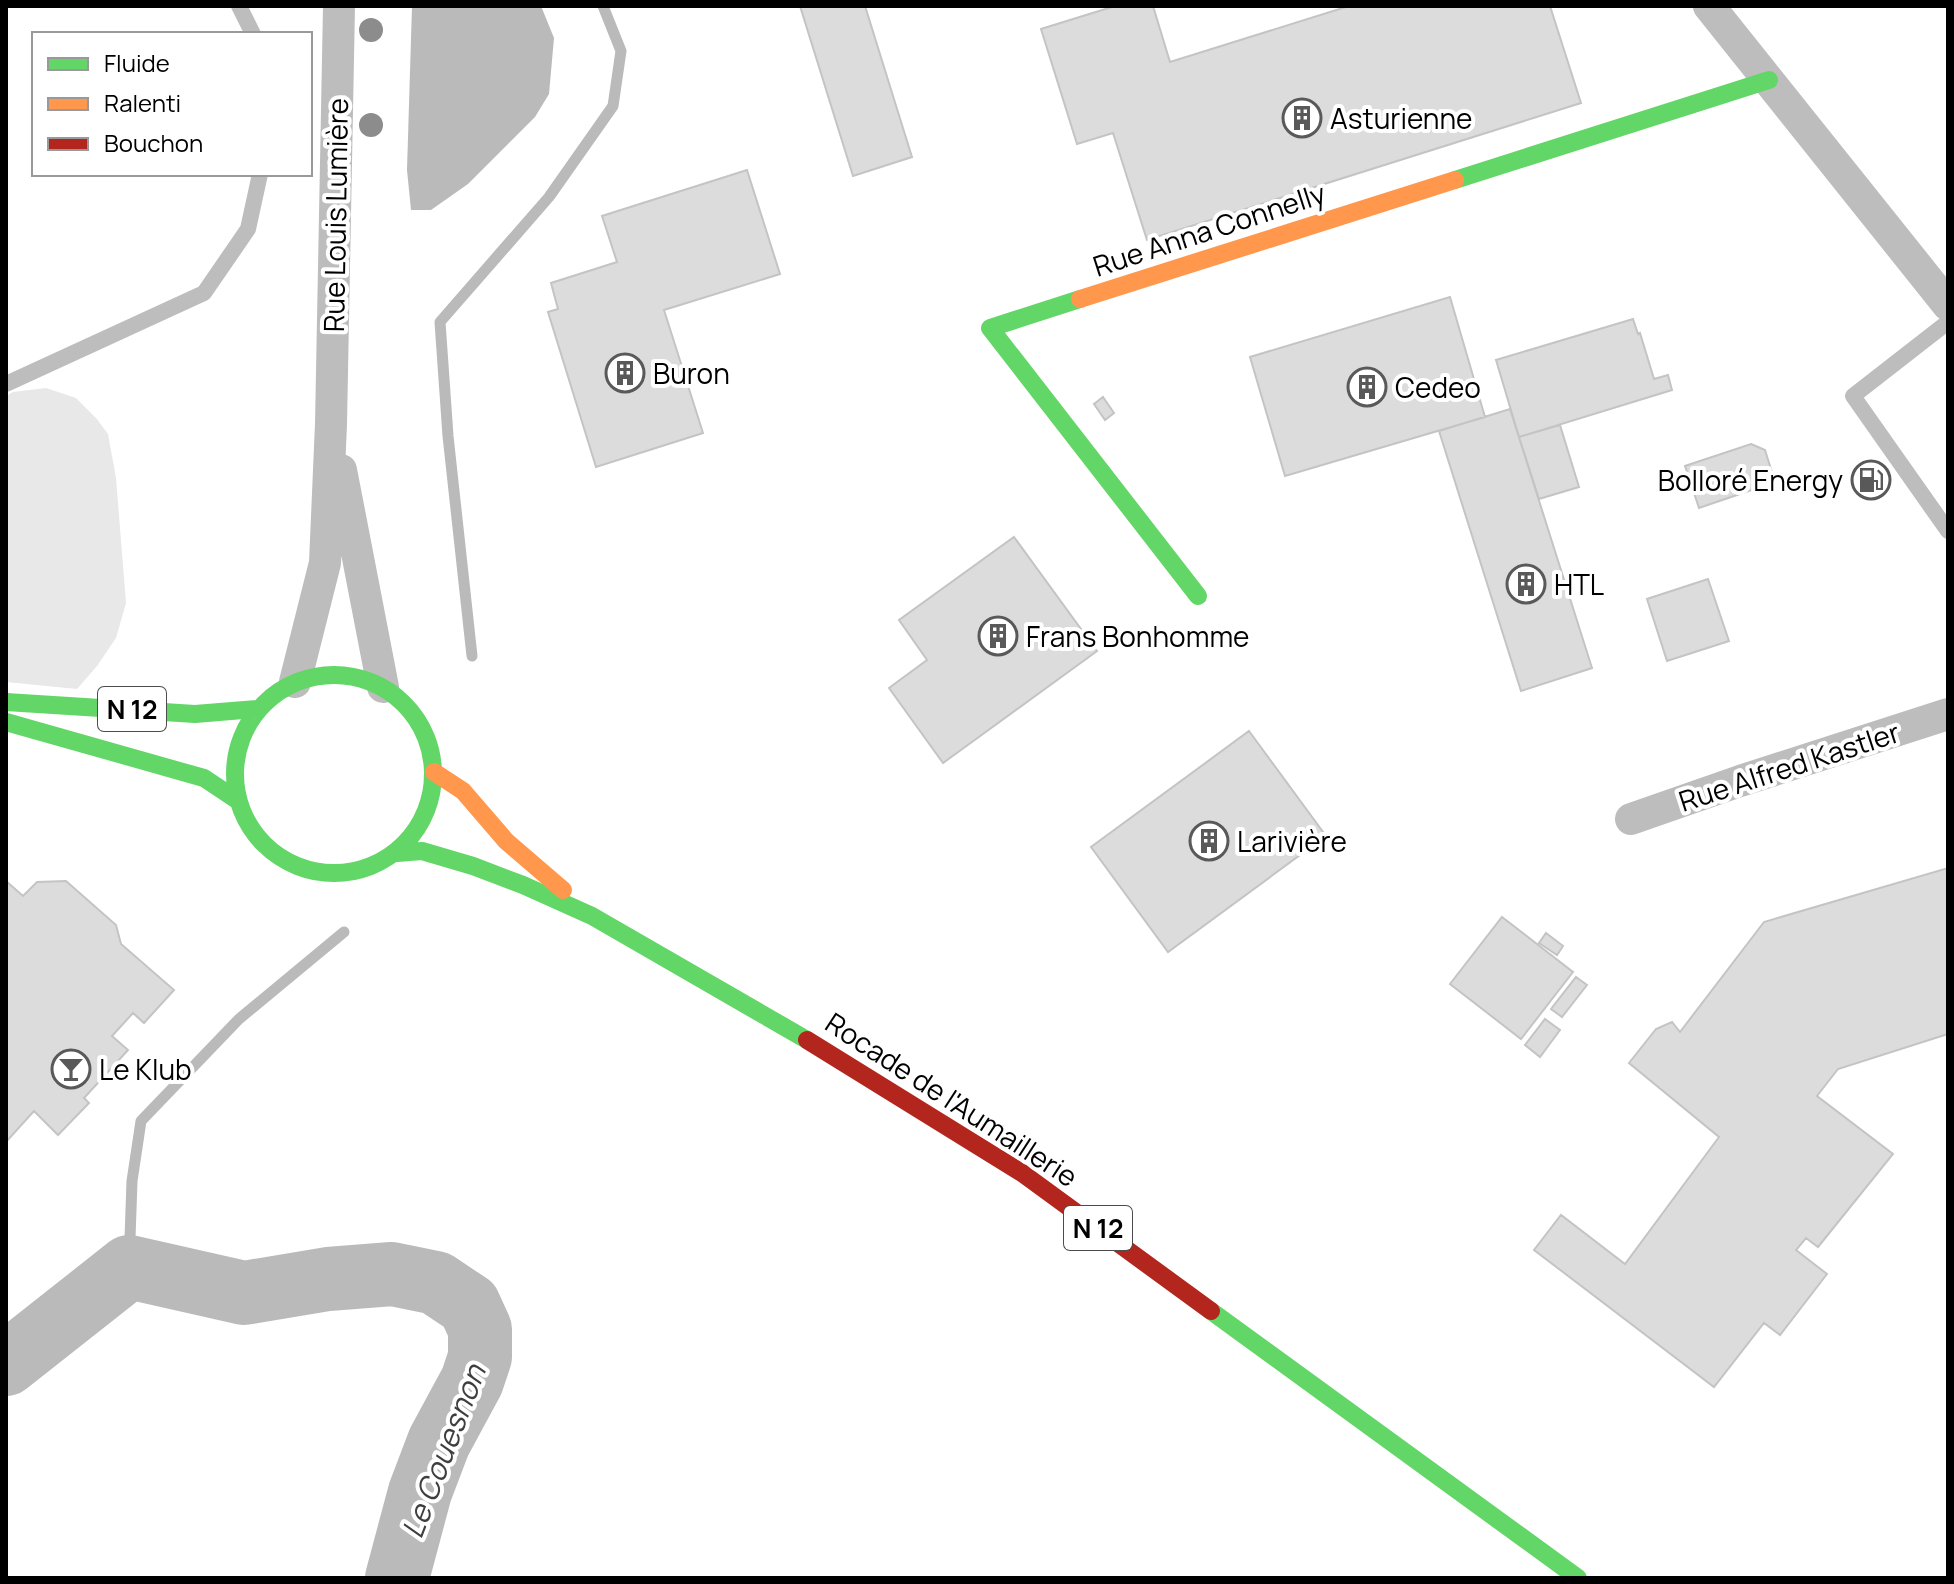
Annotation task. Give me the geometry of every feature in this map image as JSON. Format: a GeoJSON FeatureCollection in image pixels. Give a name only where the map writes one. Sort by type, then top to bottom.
{"type":"FeatureCollection","features":[{"type":"Feature","properties":{"kind":"main road","name":"Rue Anna Connelly"},"geometry":{"type":"LineString","coordinates":[[1198,596],[990,328],[1769,80]]}},
{"type":"Feature","properties":{"kind":"main road"},"geometry":{"type":"LineString","coordinates":[[325,675],[354,676],[383,687],[409,709],[427,739],[434,772],[430,802],[417,830],[397,853],[368,869],[335,875],[303,870],[273,854],[250,830],[237,800],[234,776],[236,752],[244,729],[257,709],[295,682],[325,675]]}},
{"type":"Feature","properties":{"kind":"main road","name":"N 12"},"geometry":{"type":"LineString","coordinates":[[6,702],[195,714],[257,709]]}},
{"type":"Feature","properties":{"kind":"main road","name":"N 12"},"geometry":{"type":"LineString","coordinates":[[6,722],[204,778],[237,800]]}},
{"type":"Feature","properties":{"kind":"main road","name":"Rocade de l'Aumaillerie"},"geometry":{"type":"LineString","coordinates":[[434,772],[463,791],[506,841],[592,916]]}},
{"type":"Feature","properties":{"kind":"main road","name":"Rocade de l'Aumaillerie"},"geometry":{"type":"LineString","coordinates":[[397,853],[422,851],[523,885],[592,916],[791,1030],[1022,1173],[1578,1578]]}},
{"type":"Feature","properties":{"kind":"street","name":"Rue Louis Lumière"},"geometry":{"type":"LineString","coordinates":[[295,682],[325,563],[331,424],[339,6]]}},
{"type":"Feature","properties":{"kind":"street"},"geometry":{"type":"LineString","coordinates":[[1709,6],[1948,305]]}},
{"type":"Feature","properties":{"kind":"street","name":"Rue Louis Lumière"},"geometry":{"type":"LineString","coordinates":[[331,424],[383,687]]}},
{"type":"Feature","properties":{"kind":"street","name":"Rue Alfred Kastler"},"geometry":{"type":"LineString","coordinates":[[1631,819],[1948,714]]}},
{"type":"Feature","properties":{"kind":"lane"},"geometry":{"type":"LineString","coordinates":[[239,6],[252,32]]}},
{"type":"Feature","properties":{"kind":"lane"},"geometry":{"type":"LineString","coordinates":[[6,384],[204,293],[248,229],[260,176]]}},
{"type":"Feature","properties":{"kind":"lane"},"geometry":{"type":"LineString","coordinates":[[1948,322],[1853,396],[1948,531]]}},
{"type":"Feature","properties":{"kind":"shaded area"},"geometry":{"type":"Polygon","coordinates":[[[412,6],[541,6],[554,38],[549,94],[535,117],[468,184],[431,210],[411,210],[407,170],[412,6]]]}},
{"type":"Feature","properties":{"kind":"shaded area"},"geometry":{"type":"Polygon","coordinates":[[[46,388],[76,398],[96,418],[108,434],[116,478],[126,603],[116,638],[77,689],[6,682],[6,396],[13,392],[46,388]]]}},
{"type":"Feature","properties":{"kind":"building"},"geometry":{"type":"Polygon","coordinates":[[[800,6],[865,6],[912,157],[853,176],[800,6]]]}},
{"type":"Feature","properties":{"kind":"building","name":"Asturienne"},"geometry":{"type":"Polygon","coordinates":[[[1115,6],[1153,6],[1170,62],[1349,6],[1550,6],[1581,103],[1147,240],[1113,133],[1077,144],[1041,29],[1115,6]]]}},
{"type":"Feature","properties":{"kind":"building","name":"Buron"},"geometry":{"type":"Polygon","coordinates":[[[747,170],[780,274],[664,310],[703,433],[596,467],[548,312],[558,309],[551,283],[617,262],[602,216],[747,170]]]}},
{"type":"Feature","properties":{"kind":"building","name":"Cedeo"},"geometry":{"type":"Polygon","coordinates":[[[1450,297],[1485,417],[1285,476],[1250,357],[1450,297]]]}},
{"type":"Feature","properties":{"kind":"building"},"geometry":{"type":"Polygon","coordinates":[[[1633,319],[1654,379],[1668,375],[1672,390],[1519,437],[1496,360],[1633,319]]]}},
{"type":"Feature","properties":{"kind":"building"},"geometry":{"type":"Polygon","coordinates":[[[1103,397],[1114,413],[1105,420],[1094,404],[1103,397]]]}},
{"type":"Feature","properties":{"kind":"building","name":"HTL"},"geometry":{"type":"Polygon","coordinates":[[[1510,409],[1592,668],[1521,691],[1439,431],[1510,409]]]}},
{"type":"Feature","properties":{"kind":"building"},"geometry":{"type":"Polygon","coordinates":[[[1560,425],[1579,487],[1539,499],[1519,437],[1560,425]]]}},
{"type":"Feature","properties":{"kind":"building"},"geometry":{"type":"Polygon","coordinates":[[[1751,444],[1765,450],[1775,482],[1699,508],[1685,466],[1751,444]]]}},
{"type":"Feature","properties":{"kind":"building","name":"Frans Bonhomme"},"geometry":{"type":"Polygon","coordinates":[[[1014,537],[1097,651],[943,763],[889,688],[927,660],[899,620],[1014,537]]]}},
{"type":"Feature","properties":{"kind":"building"},"geometry":{"type":"Polygon","coordinates":[[[1708,579],[1729,641],[1667,661],[1647,599],[1708,579]]]}},
{"type":"Feature","properties":{"kind":"building","name":"Larivière"},"geometry":{"type":"Polygon","coordinates":[[[1249,731],[1326,836],[1168,952],[1091,847],[1249,731]]]}},
{"type":"Feature","properties":{"kind":"building"},"geometry":{"type":"Polygon","coordinates":[[[1948,868],[1948,1034],[1838,1069],[1817,1096],[1893,1154],[1818,1247],[1806,1238],[1796,1250],[1827,1274],[1780,1335],[1764,1323],[1714,1387],[1534,1250],[1561,1215],[1625,1264],[1719,1137],[1629,1063],[1656,1029],[1672,1022],[1680,1032],[1764,922],[1948,868]]]}},
{"type":"Feature","properties":{"kind":"building"},"geometry":{"type":"Polygon","coordinates":[[[6,881],[23,896],[37,882],[66,881],[116,925],[121,944],[174,990],[144,1023],[133,1013],[112,1036],[128,1050],[84,1098],[89,1103],[58,1135],[34,1111],[6,1142],[6,881]]]}},
{"type":"Feature","properties":{"kind":"building"},"geometry":{"type":"Polygon","coordinates":[[[1502,917],[1573,972],[1521,1039],[1450,984],[1502,917]]]}},
{"type":"Feature","properties":{"kind":"building"},"geometry":{"type":"Polygon","coordinates":[[[1546,933],[1563,946],[1557,955],[1539,943],[1546,933]]]}},
{"type":"Feature","properties":{"kind":"building"},"geometry":{"type":"Polygon","coordinates":[[[1576,977],[1587,985],[1562,1017],[1551,1009],[1576,977]]]}},
{"type":"Feature","properties":{"kind":"building"},"geometry":{"type":"Polygon","coordinates":[[[1545,1019],[1560,1030],[1540,1057],[1525,1045],[1545,1019]]]}},
{"type":"Feature","properties":{"kind":"waterway"},"geometry":{"type":"LineString","coordinates":[[472,656],[448,436],[440,322],[549,197],[613,106],[621,51],[603,6]]}},
{"type":"Feature","properties":{"kind":"waterway"},"geometry":{"type":"LineString","coordinates":[[129,1267],[132,1181],[141,1121],[239,1019],[344,932]]}},
{"type":"Feature","properties":{"kind":"waterway","name":"Le Couesnon"},"geometry":{"type":"LineString","coordinates":[[6,1364],[129,1267],[244,1293],[328,1279],[392,1274],[436,1283],[469,1305],[480,1329],[480,1357],[472,1381],[439,1442],[420,1492],[397,1578]]}},
{"type":"Feature","properties":{"kind":"traffic: fast"},"geometry":{"type":"LineString","coordinates":[[1455,180],[1769,80]]}},
{"type":"Feature","properties":{"kind":"traffic: fast"},"geometry":{"type":"LineString","coordinates":[[1080,299],[990,328],[1198,596]]}},
{"type":"Feature","properties":{"kind":"traffic: fast"},"geometry":{"type":"LineString","coordinates":[[334,675],[353,676],[372,682],[404,704],[426,736],[432,755],[433,774],[432,793],[426,812],[404,844],[372,866],[353,872],[334,873],[315,872],[296,866],[264,844],[242,812],[236,793],[235,774],[236,755],[242,736],[264,704],[296,682],[315,676],[334,675]]}},
{"type":"Feature","properties":{"kind":"traffic: fast"},"geometry":{"type":"LineString","coordinates":[[6,702],[195,714],[257,709]]}},
{"type":"Feature","properties":{"kind":"traffic: fast"},"geometry":{"type":"LineString","coordinates":[[6,722],[204,778],[237,800]]}},
{"type":"Feature","properties":{"kind":"traffic: fast"},"geometry":{"type":"LineString","coordinates":[[397,853],[422,851],[473,866],[592,916],[807,1040]]}},
{"type":"Feature","properties":{"kind":"traffic: fast"},"geometry":{"type":"LineString","coordinates":[[1211,1311],[1578,1578]]}},
{"type":"Feature","properties":{"kind":"traffic: slow"},"geometry":{"type":"LineString","coordinates":[[1080,299],[1455,180]]}},
{"type":"Feature","properties":{"kind":"traffic: slow"},"geometry":{"type":"LineString","coordinates":[[434,772],[463,791],[506,841],[563,890]]}},
{"type":"Feature","properties":{"kind":"traffic: jam"},"geometry":{"type":"LineString","coordinates":[[807,1040],[1022,1173],[1211,1311]]}},
{"type":"Feature","properties":{"kind":"place","name":"Asturienne"},"geometry":{"type":"Point","coordinates":[1302,118]}},
{"type":"Feature","properties":{"kind":"place","name":"Buron"},"geometry":{"type":"Point","coordinates":[625,373]}},
{"type":"Feature","properties":{"kind":"place","name":"Cedeo"},"geometry":{"type":"Point","coordinates":[1367,387]}},
{"type":"Feature","properties":{"kind":"place","name":"Bolloré Energy"},"geometry":{"type":"Point","coordinates":[1871,480]}},
{"type":"Feature","properties":{"kind":"place","name":"HTL"},"geometry":{"type":"Point","coordinates":[1526,584]}},
{"type":"Feature","properties":{"kind":"place","name":"Frans Bonhomme"},"geometry":{"type":"Point","coordinates":[998,636]}},
{"type":"Feature","properties":{"kind":"place","name":"Larivière"},"geometry":{"type":"Point","coordinates":[1209,841]}},
{"type":"Feature","properties":{"kind":"place","name":"Le Klub"},"geometry":{"type":"Point","coordinates":[71,1069]}}]}
